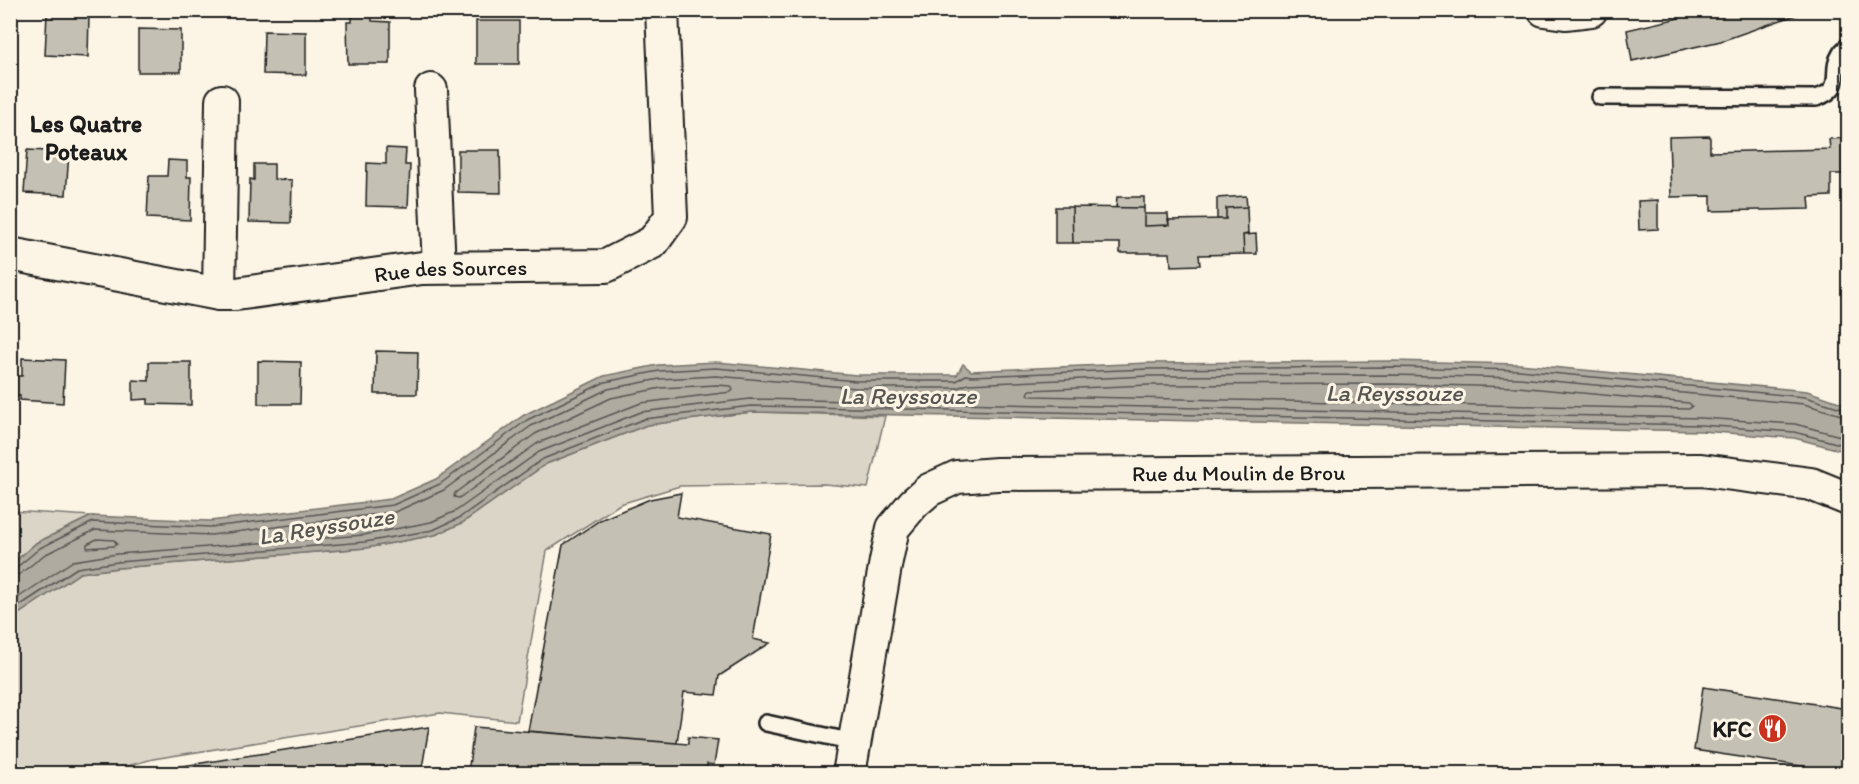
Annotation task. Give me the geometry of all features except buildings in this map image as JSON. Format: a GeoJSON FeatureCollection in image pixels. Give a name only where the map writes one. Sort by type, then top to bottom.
{"type":"FeatureCollection","features":[{"type":"Feature","properties":{"kind":"street","name":"Rue des Sources"},"geometry":{"type":"LineString","coordinates":[[10,254],[219,294],[236,294],[422,268],[606,266],[653,242],[671,217],[662,10]]}},
{"type":"Feature","properties":{"kind":"street"},"geometry":{"type":"LineString","coordinates":[[1544,10],[1565,13],[1591,10]]}},
{"type":"Feature","properties":{"kind":"street"},"geometry":{"type":"LineString","coordinates":[[431,90],[439,267]]}},
{"type":"Feature","properties":{"kind":"street"},"geometry":{"type":"LineString","coordinates":[[219,294],[222,101]]}},
{"type":"Feature","properties":{"kind":"street","name":"Rue du Moulin de Brou"},"geometry":{"type":"LineString","coordinates":[[849,774],[893,528],[914,503],[929,490],[957,477],[997,474],[1701,470],[1811,484],[1848,499]]}},
{"type":"Feature","properties":{"kind":"lane"},"geometry":{"type":"LineString","coordinates":[[1600,97],[1816,98],[1827,94],[1833,87],[1840,53],[1848,45]]}},
{"type":"Feature","properties":{"kind":"lane"},"geometry":{"type":"LineString","coordinates":[[766,723],[854,742]]}},
{"type":"Feature","properties":{"kind":"shaded area"},"geometry":{"type":"Polygon","coordinates":[[[752,412],[885,416],[868,488],[824,484],[680,486],[620,504],[547,551],[517,721],[440,713],[153,759],[101,773],[11,774],[11,619],[80,573],[366,548],[435,535],[462,523],[546,464],[647,425],[752,412]]]}},
{"type":"Feature","properties":{"kind":"shaded area"},"geometry":{"type":"Polygon","coordinates":[[[11,511],[92,516],[36,543],[11,565],[11,511]]]}},
{"type":"Feature","properties":{"kind":"water","name":"La Reyssouze"},"geometry":{"type":"Polygon","coordinates":[[[1392,361],[1519,364],[1807,391],[1848,405],[1848,452],[1794,438],[1701,431],[752,412],[647,425],[546,464],[462,523],[435,535],[366,548],[80,573],[11,619],[11,565],[36,543],[92,516],[210,521],[391,499],[436,479],[524,415],[604,376],[658,365],[716,362],[857,375],[957,375],[963,364],[971,371],[1148,363],[1392,361]]]}},
{"type":"Feature","properties":{"kind":"place","name":"KFC"},"geometry":{"type":"Point","coordinates":[1773,729]}},
{"type":"Feature","properties":{"kind":"district","name":"Les Quatre Poteaux"},"geometry":{"type":"Point","coordinates":[86,137]}}]}
